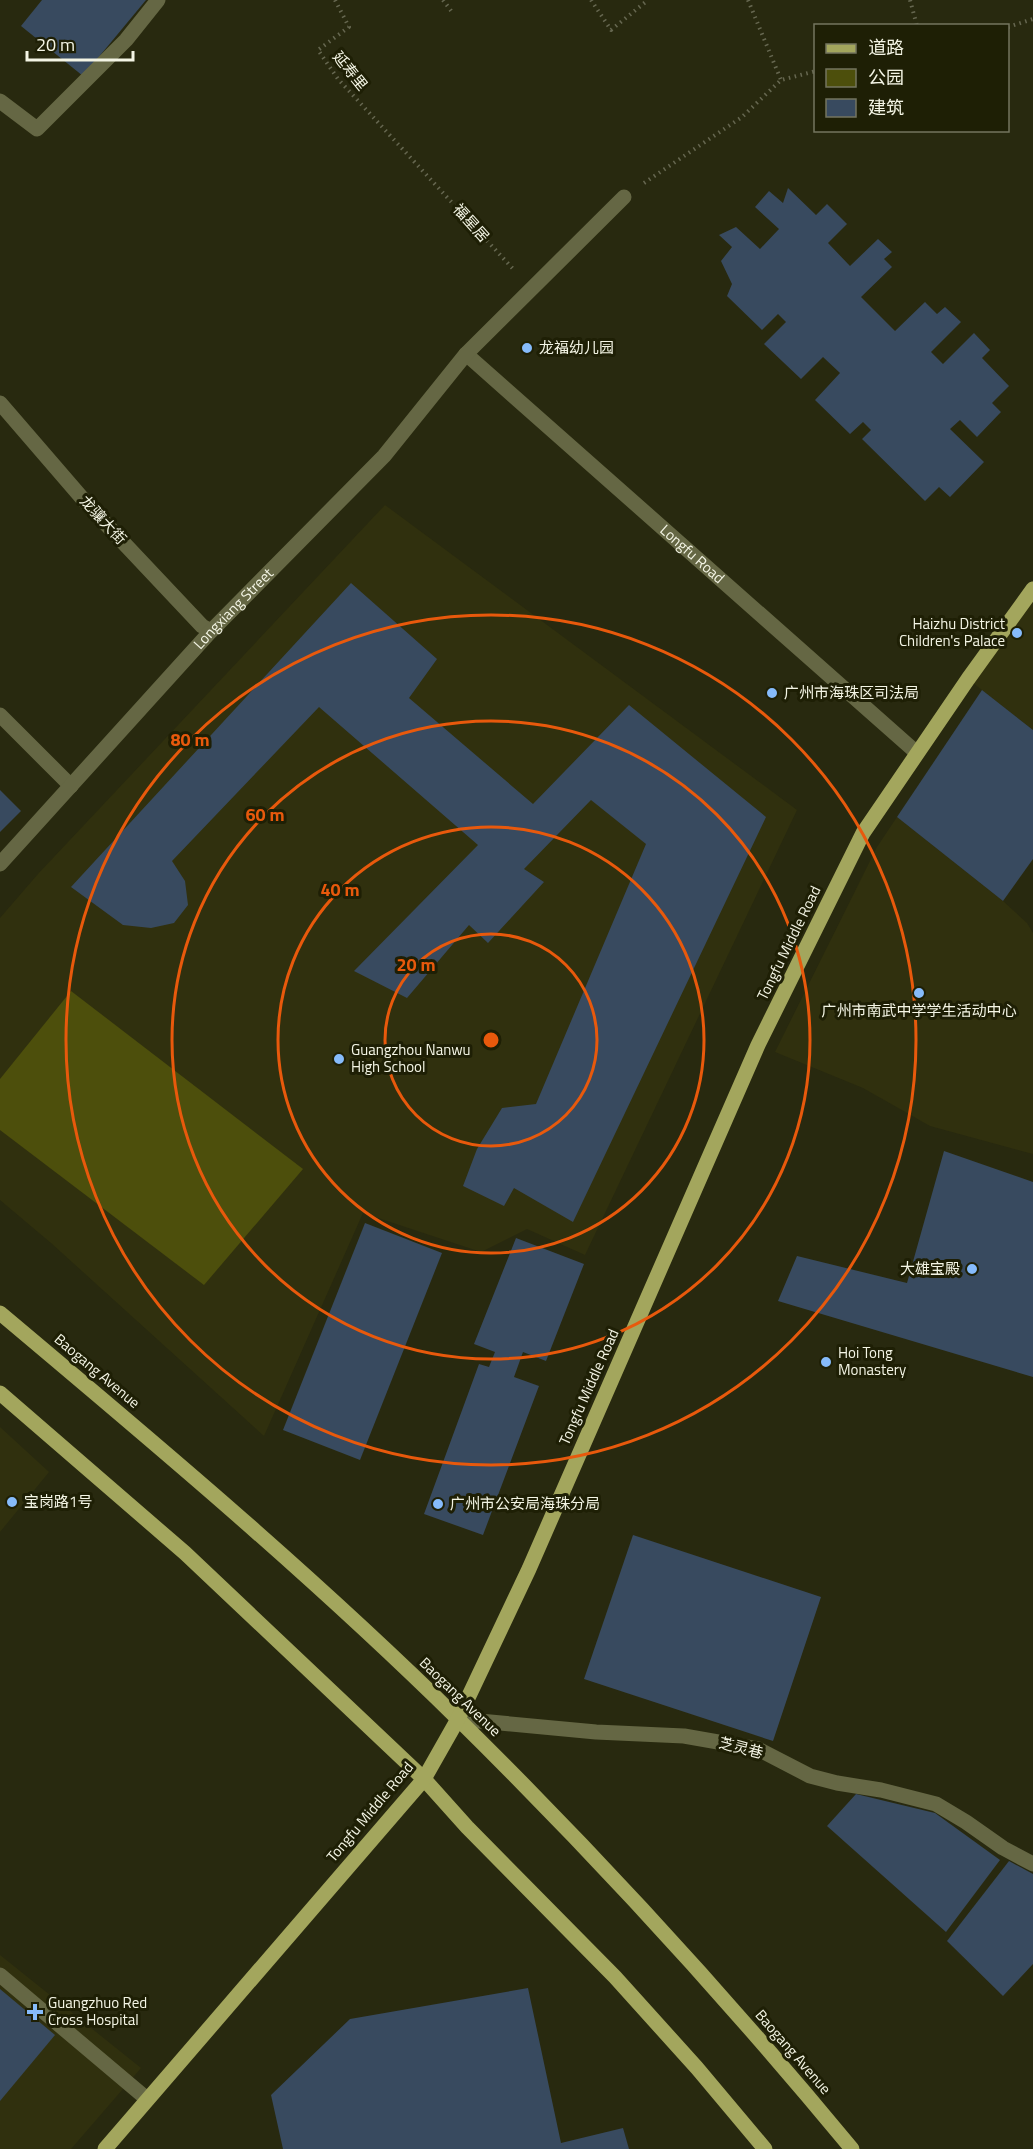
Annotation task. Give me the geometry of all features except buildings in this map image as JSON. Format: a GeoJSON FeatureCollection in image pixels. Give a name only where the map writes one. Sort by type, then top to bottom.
{"type":"FeatureCollection","features":[{"type":"Feature","properties":{"kind":"main road","name":"Tongfu Middle Road"},"geometry":{"type":"LineString","coordinates":[[108,2148],[147,2099],[424,1779],[458,1719],[529,1569],[758,1045],[863,833],[1033,589]]}},
{"type":"Feature","properties":{"kind":"main road","name":"Baogang Avenue"},"geometry":{"type":"LineString","coordinates":[[0,1313],[188,1472],[283,1556],[458,1719],[596,1858],[688,1959],[852,2149]]}},
{"type":"Feature","properties":{"kind":"main road"},"geometry":{"type":"LineString","coordinates":[[0,1393],[185,1553],[424,1779],[615,1977],[697,2068],[765,2149]]}},
{"type":"Feature","properties":{"kind":"street"},"geometry":{"type":"LineString","coordinates":[[0,101],[37,129],[126,40],[158,0]]}},
{"type":"Feature","properties":{"kind":"street"},"geometry":{"type":"LineString","coordinates":[[466,354],[624,197]]}},
{"type":"Feature","properties":{"kind":"street","name":"Longxiang Street"},"geometry":{"type":"LineString","coordinates":[[0,864],[211,631],[384,456],[466,354]]}},
{"type":"Feature","properties":{"kind":"street","name":"Longfu Road"},"geometry":{"type":"LineString","coordinates":[[466,354],[918,753]]}},
{"type":"Feature","properties":{"kind":"street","name":"龙骧大街"},"geometry":{"type":"LineString","coordinates":[[0,403],[88,505],[202,626],[211,631]]}},
{"type":"Feature","properties":{"kind":"street"},"geometry":{"type":"LineString","coordinates":[[0,715],[71,786]]}},
{"type":"Feature","properties":{"kind":"street","name":"芝灵巷"},"geometry":{"type":"LineString","coordinates":[[458,1719],[596,1732],[684,1736],[758,1749],[810,1776],[936,1804],[1003,1848],[1033,1864]]}},
{"type":"Feature","properties":{"kind":"street"},"geometry":{"type":"LineString","coordinates":[[0,1975],[147,2099]]}},
{"type":"Feature","properties":{"kind":"path","name":"延寿里"},"geometry":{"type":"LineString","coordinates":[[335,0],[349,27],[318,50],[338,79],[412,157]]}},
{"type":"Feature","properties":{"kind":"path"},"geometry":{"type":"LineString","coordinates":[[443,0],[452,12]]}},
{"type":"Feature","properties":{"kind":"path"},"geometry":{"type":"LineString","coordinates":[[591,0],[611,30],[648,0]]}},
{"type":"Feature","properties":{"kind":"path"},"geometry":{"type":"LineString","coordinates":[[748,0],[781,80]]}},
{"type":"Feature","properties":{"kind":"path"},"geometry":{"type":"LineString","coordinates":[[910,0],[916,24]]}},
{"type":"Feature","properties":{"kind":"path"},"geometry":{"type":"LineString","coordinates":[[1009,27],[1033,19]]}},
{"type":"Feature","properties":{"kind":"path"},"geometry":{"type":"LineString","coordinates":[[624,197],[742,117],[781,80],[814,72]]}},
{"type":"Feature","properties":{"kind":"path","name":"福星居"},"geometry":{"type":"LineString","coordinates":[[412,157],[531,289]]}},
{"type":"Feature","properties":{"kind":"shaded area","name":"Guangzhou Nanwu High School"},"geometry":{"type":"Polygon","coordinates":[[[385,505],[797,810],[585,1255],[527,1229],[481,1252],[363,1213],[264,1436],[51,1243],[0,1200],[0,918],[38,874],[385,505]]]}},
{"type":"Feature","properties":{"kind":"shaded area","name":"Haizhu District Children's Palace"},"geometry":{"type":"Polygon","coordinates":[[[1033,587],[1033,730],[968,679],[1033,587]]]}},
{"type":"Feature","properties":{"kind":"shaded area","name":"广州市南武中学学生活动中心"},"geometry":{"type":"Polygon","coordinates":[[[897,817],[1003,901],[1027,923],[1033,933],[1033,1154],[930,1126],[863,1088],[775,1052],[877,847],[897,817]]]}},
{"type":"Feature","properties":{"kind":"shaded area","name":"宝岗路1号"},"geometry":{"type":"Polygon","coordinates":[[[0,1427],[49,1472],[0,1532],[0,1427]]]}},
{"type":"Feature","properties":{"kind":"shaded area","name":"Guangzhuo Red Cross Hospital"},"geometry":{"type":"Polygon","coordinates":[[[0,1955],[141,2068],[71,2149],[0,2149],[0,1955]]]}},
{"type":"Feature","properties":{"kind":"green space"},"geometry":{"type":"Polygon","coordinates":[[[71,991],[303,1169],[204,1285],[0,1130],[0,1079],[71,991]]]}},
{"type":"Feature","properties":{"kind":"place","name":"龙福幼儿园"},"geometry":{"type":"Point","coordinates":[527,348]}},
{"type":"Feature","properties":{"kind":"place","name":"Haizhu District Children's Palace"},"geometry":{"type":"Point","coordinates":[1017,633]}},
{"type":"Feature","properties":{"kind":"place","name":"广州市海珠区司法局"},"geometry":{"type":"Point","coordinates":[772,693]}},
{"type":"Feature","properties":{"kind":"place","name":"广州市南武中学学生活动中心"},"geometry":{"type":"Point","coordinates":[919,993]}},
{"type":"Feature","properties":{"kind":"place","name":"Guangzhou Nanwu High School"},"geometry":{"type":"Point","coordinates":[339,1059]}},
{"type":"Feature","properties":{"kind":"place","name":"大雄宝殿"},"geometry":{"type":"Point","coordinates":[972,1269]}},
{"type":"Feature","properties":{"kind":"place","name":"Hoi Tong Monastery"},"geometry":{"type":"Point","coordinates":[826,1362]}},
{"type":"Feature","properties":{"kind":"place","name":"宝岗路1号"},"geometry":{"type":"Point","coordinates":[12,1502]}},
{"type":"Feature","properties":{"kind":"place","name":"广州市公安局海珠分局"},"geometry":{"type":"Point","coordinates":[438,1504]}},
{"type":"Feature","properties":{"kind":"place","name":"Guangzhuo Red Cross Hospital"},"geometry":{"type":"Point","coordinates":[35,2012]}}]}
